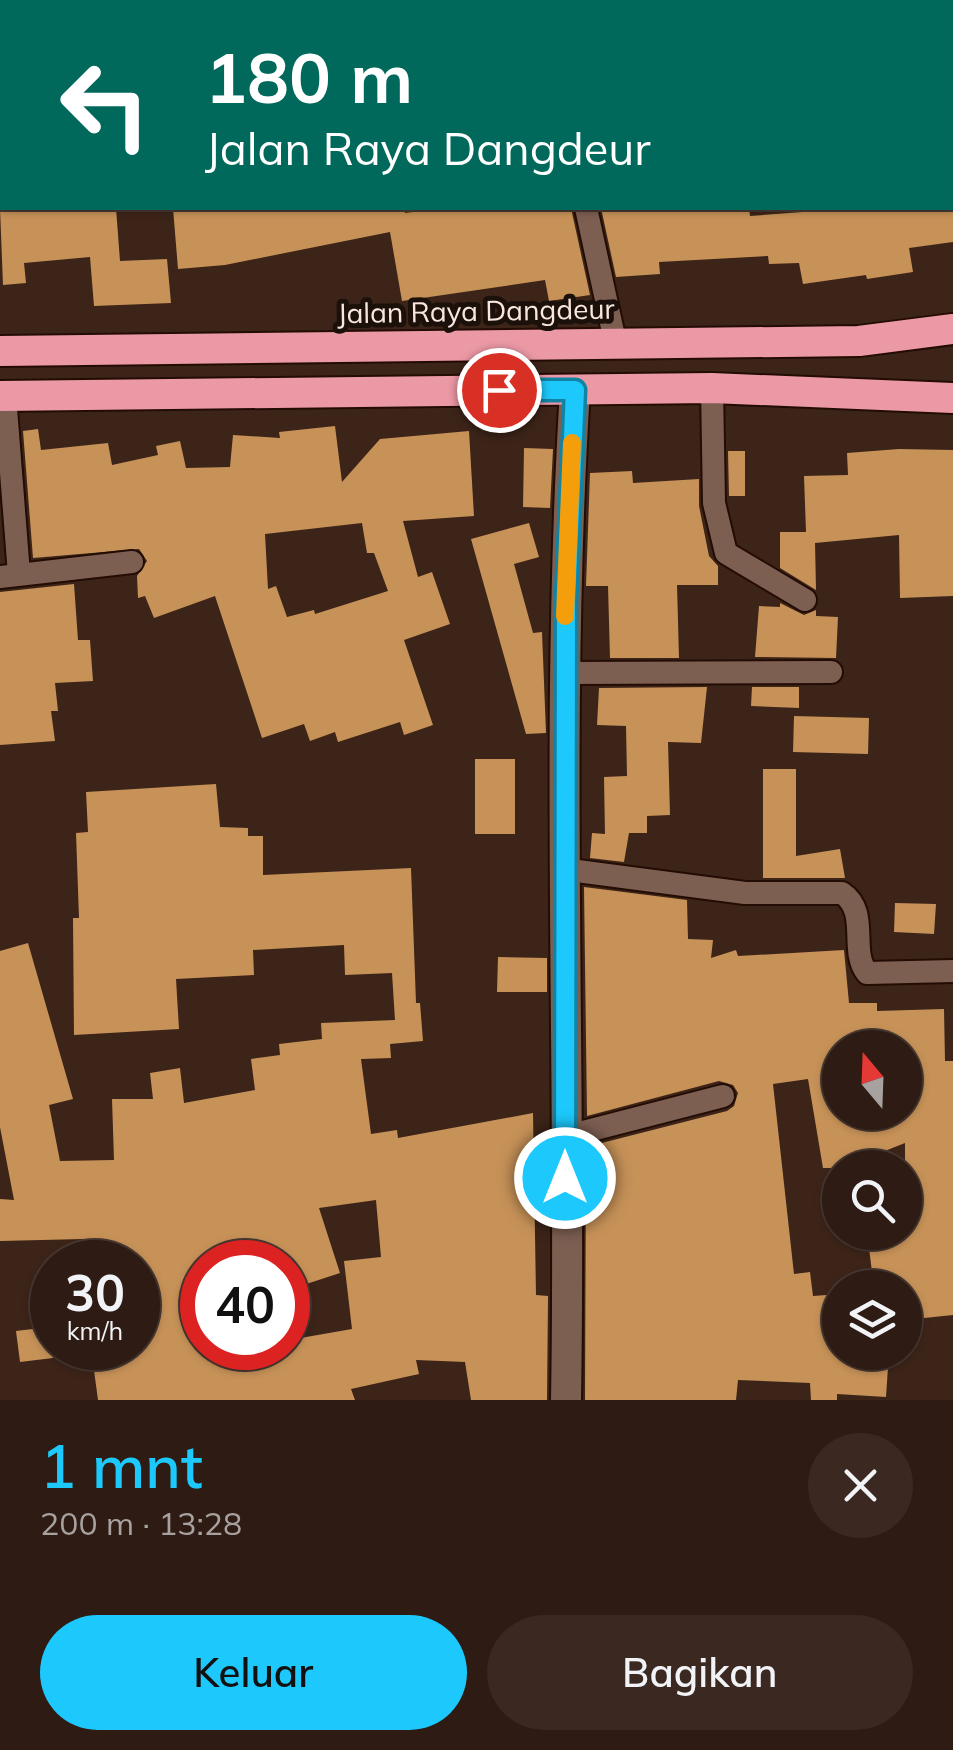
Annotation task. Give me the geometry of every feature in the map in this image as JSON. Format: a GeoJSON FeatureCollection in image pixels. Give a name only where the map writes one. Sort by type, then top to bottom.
{"type":"FeatureCollection","features":[{"type":"Feature","properties":{"kind":"highway","name":"Jalan Raya Dangdeur"},"geometry":{"type":"LineString","coordinates":[[0,351],[859,341],[953,328]]}},
{"type":"Feature","properties":{"kind":"highway"},"geometry":{"type":"LineString","coordinates":[[3,396],[712,388],[953,398]]}},
{"type":"Feature","properties":{"kind":"street"},"geometry":{"type":"LineString","coordinates":[[586,210],[615,341]]}},
{"type":"Feature","properties":{"kind":"street"},"geometry":{"type":"LineString","coordinates":[[712,388],[714,503],[726,553],[804,600]]}},
{"type":"Feature","properties":{"kind":"street"},"geometry":{"type":"LineString","coordinates":[[566,1400],[562,869],[575,390]]}},
{"type":"Feature","properties":{"kind":"street"},"geometry":{"type":"LineString","coordinates":[[3,396],[9,576],[132,562]]}},
{"type":"Feature","properties":{"kind":"street"},"geometry":{"type":"LineString","coordinates":[[565,673],[831,672]]}},
{"type":"Feature","properties":{"kind":"street"},"geometry":{"type":"LineString","coordinates":[[562,869],[713,890],[842,894],[855,906],[861,962],[867,973],[953,971]]}},
{"type":"Feature","properties":{"kind":"street"},"geometry":{"type":"LineString","coordinates":[[564,1138],[723,1096]]}},
{"type":"Feature","properties":{"kind":"building"},"geometry":{"type":"Polygon","coordinates":[[[0,210],[116,210],[120,261],[167,259],[171,303],[94,306],[90,257],[24,263],[26,283],[3,285],[0,210]]]}},
{"type":"Feature","properties":{"kind":"building"},"geometry":{"type":"Polygon","coordinates":[[[173,210],[571,210],[590,295],[549,301],[545,280],[402,301],[390,232],[225,265],[178,269],[173,210]]]}},
{"type":"Feature","properties":{"kind":"building"},"geometry":{"type":"Polygon","coordinates":[[[601,210],[749,210],[750,216],[830,210],[953,210],[953,242],[909,248],[913,272],[803,284],[799,263],[769,264],[768,256],[659,262],[660,274],[616,277],[601,210]]]}},
{"type":"Feature","properties":{"kind":"building"},"geometry":{"type":"Polygon","coordinates":[[[335,426],[342,482],[380,439],[469,431],[474,516],[403,521],[418,577],[432,572],[450,624],[404,640],[433,725],[404,735],[400,722],[338,742],[335,732],[310,741],[304,724],[262,738],[215,596],[154,618],[145,596],[138,598],[137,576],[147,561],[139,549],[33,558],[23,431],[38,429],[41,450],[108,443],[112,465],[158,455],[156,446],[180,441],[186,468],[230,467],[233,435],[280,438],[279,432],[335,426]],[[362,523],[265,534],[268,589],[276,586],[287,617],[314,610],[315,614],[388,591],[374,553],[367,553],[362,523]]]}},
{"type":"Feature","properties":{"kind":"building"},"geometry":{"type":"Polygon","coordinates":[[[524,448],[553,449],[550,508],[523,507],[524,448]]]}},
{"type":"Feature","properties":{"kind":"building"},"geometry":{"type":"Polygon","coordinates":[[[953,450],[953,596],[900,598],[899,535],[815,543],[816,590],[780,568],[780,532],[806,532],[804,476],[848,475],[847,453],[953,450]]]}},
{"type":"Feature","properties":{"kind":"building"},"geometry":{"type":"Polygon","coordinates":[[[728,451],[745,451],[745,496],[729,496],[728,451]]]}},
{"type":"Feature","properties":{"kind":"building"},"geometry":{"type":"Polygon","coordinates":[[[632,471],[633,483],[699,479],[699,506],[709,556],[718,566],[718,585],[677,585],[679,658],[610,658],[608,586],[586,586],[590,473],[632,471]]]}},
{"type":"Feature","properties":{"kind":"building"},"geometry":{"type":"Polygon","coordinates":[[[529,523],[539,557],[514,564],[533,633],[542,632],[546,733],[526,734],[471,539],[529,523]]]}},
{"type":"Feature","properties":{"kind":"building"},"geometry":{"type":"Polygon","coordinates":[[[74,584],[78,640],[90,640],[93,681],[55,683],[58,711],[51,711],[55,741],[0,745],[0,592],[74,584]]]}},
{"type":"Feature","properties":{"kind":"building"},"geometry":{"type":"Polygon","coordinates":[[[780,603],[804,615],[816,610],[816,616],[838,617],[836,658],[755,657],[759,606],[780,607],[780,603]]]}},
{"type":"Feature","properties":{"kind":"building"},"geometry":{"type":"Polygon","coordinates":[[[707,687],[701,743],[668,742],[670,815],[647,816],[647,833],[629,833],[624,862],[590,858],[592,833],[605,834],[604,777],[627,776],[626,726],[597,725],[599,688],[707,687]]]}},
{"type":"Feature","properties":{"kind":"building"},"geometry":{"type":"Polygon","coordinates":[[[752,687],[799,687],[799,708],[751,706],[752,687]]]}},
{"type":"Feature","properties":{"kind":"building"},"geometry":{"type":"Polygon","coordinates":[[[794,716],[869,718],[868,754],[793,752],[794,716]]]}},
{"type":"Feature","properties":{"kind":"building"},"geometry":{"type":"Polygon","coordinates":[[[475,759],[515,759],[515,834],[475,834],[475,759]]]}},
{"type":"Feature","properties":{"kind":"building"},"geometry":{"type":"Polygon","coordinates":[[[763,769],[796,769],[796,856],[840,849],[845,878],[763,878],[763,769]]]}},
{"type":"Feature","properties":{"kind":"building"},"geometry":{"type":"Polygon","coordinates":[[[216,784],[220,827],[248,828],[248,836],[263,836],[263,875],[411,868],[416,1003],[420,1003],[423,1041],[390,1044],[391,1058],[361,1059],[371,1134],[397,1130],[398,1138],[533,1113],[536,1295],[548,1296],[547,1400],[471,1400],[465,1362],[416,1360],[419,1374],[351,1389],[355,1400],[98,1400],[94,1370],[160,1370],[160,1240],[0,1241],[0,1199],[14,1200],[0,1127],[0,951],[28,943],[73,1099],[49,1105],[60,1161],[114,1160],[112,1099],[153,1099],[150,1073],[180,1068],[184,1103],[255,1090],[251,1059],[280,1055],[279,1044],[322,1039],[321,1023],[395,1020],[392,973],[345,975],[344,945],[253,950],[254,975],[176,979],[179,1029],[74,1035],[73,918],[79,918],[76,833],[88,832],[86,792],[216,784]]]}},
{"type":"Feature","properties":{"kind":"building"},"geometry":{"type":"Polygon","coordinates":[[[584,887],[687,900],[688,939],[713,940],[711,958],[736,950],[738,956],[844,950],[849,1003],[877,1003],[877,1011],[944,1009],[945,1061],[953,1061],[953,1315],[922,1318],[922,1270],[872,1270],[869,1250],[922,1250],[922,1150],[905,1150],[905,1143],[887,1150],[822,1150],[822,1162],[808,1079],[773,1084],[794,1274],[810,1272],[813,1296],[822,1295],[822,1370],[888,1370],[886,1397],[837,1394],[837,1400],[811,1400],[810,1383],[738,1380],[736,1400],[585,1400],[586,1147],[727,1111],[734,1106],[738,1093],[733,1085],[719,1081],[587,1116],[584,887]]]}},
{"type":"Feature","properties":{"kind":"building"},"geometry":{"type":"Polygon","coordinates":[[[895,903],[936,904],[934,934],[894,932],[895,903]]]}},
{"type":"Feature","properties":{"kind":"building"},"geometry":{"type":"Polygon","coordinates":[[[498,957],[547,958],[547,992],[497,992],[498,957]]]}},
{"type":"Feature","properties":{"kind":"building"},"geometry":{"type":"Polygon","coordinates":[[[30,1329],[30,1361],[20,1362],[16,1331],[30,1329]]]}},
{"type":"Feature","properties":{"kind":"slow traffic"},"geometry":{"type":"LineString","coordinates":[[565,616],[572,443]]}},
{"type":"Feature","properties":{"kind":"route"},"geometry":{"type":"LineString","coordinates":[[499,390],[575,390],[568,497],[562,869],[565,1178]]}}]}
